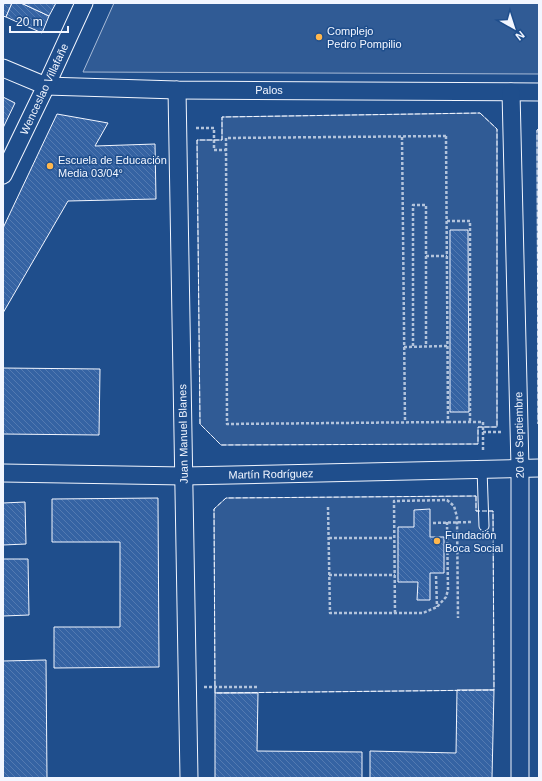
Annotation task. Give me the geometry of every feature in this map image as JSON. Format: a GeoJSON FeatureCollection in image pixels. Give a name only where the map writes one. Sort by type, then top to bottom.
{"type":"FeatureCollection","features":[{"type":"Feature","properties":{"kind":"street","name":"Wenceslao Villafañe"},"geometry":{"type":"LineString","coordinates":[[3,175],[84,3]]}},
{"type":"Feature","properties":{"kind":"street","name":"Palos"},"geometry":{"type":"LineString","coordinates":[[3,68],[46,86],[177,90],[539,92]]}},
{"type":"Feature","properties":{"kind":"street","name":"Juan Manuel Blanes"},"geometry":{"type":"LineString","coordinates":[[177,90],[189,778]]}},
{"type":"Feature","properties":{"kind":"street","name":"20 de Septiembre"},"geometry":{"type":"LineString","coordinates":[[511,92],[520,468],[520,778]]}},
{"type":"Feature","properties":{"kind":"street","name":"Martín Rodríguez"},"geometry":{"type":"LineString","coordinates":[[3,473],[184,476],[539,468]]}},
{"type":"Feature","properties":{"kind":"lane"},"geometry":{"type":"LineString","coordinates":[[482,469],[484,524]]}},
{"type":"Feature","properties":{"kind":"path"},"geometry":{"type":"LineString","coordinates":[[178,128],[214,128],[214,150],[226,150]]}},
{"type":"Feature","properties":{"kind":"path"},"geometry":{"type":"LineString","coordinates":[[448,422],[446,136],[226,138],[227,424],[483,422],[482,469]]}},
{"type":"Feature","properties":{"kind":"path"},"geometry":{"type":"LineString","coordinates":[[402,137],[405,422]]}},
{"type":"Feature","properties":{"kind":"path"},"geometry":{"type":"LineString","coordinates":[[413,346],[413,205],[426,205],[426,346]]}},
{"type":"Feature","properties":{"kind":"path"},"geometry":{"type":"LineString","coordinates":[[447,221],[470,221],[470,422]]}},
{"type":"Feature","properties":{"kind":"path"},"geometry":{"type":"LineString","coordinates":[[426,256],[447,256]]}},
{"type":"Feature","properties":{"kind":"path"},"geometry":{"type":"LineString","coordinates":[[404,347],[447,346]]}},
{"type":"Feature","properties":{"kind":"path"},"geometry":{"type":"LineString","coordinates":[[395,613],[394,501],[447,500],[454,506],[456,511],[458,618]]}},
{"type":"Feature","properties":{"kind":"path"},"geometry":{"type":"LineString","coordinates":[[328,507],[330,613],[423,613],[437,607],[446,597],[448,590],[447,522]]}},
{"type":"Feature","properties":{"kind":"path"},"geometry":{"type":"LineString","coordinates":[[433,523],[457,522],[484,524]]}},
{"type":"Feature","properties":{"kind":"path"},"geometry":{"type":"LineString","coordinates":[[329,538],[394,538]]}},
{"type":"Feature","properties":{"kind":"path"},"geometry":{"type":"LineString","coordinates":[[329,574],[394,575]]}},
{"type":"Feature","properties":{"kind":"path"},"geometry":{"type":"LineString","coordinates":[[436,576],[437,607]]}},
{"type":"Feature","properties":{"kind":"path"},"geometry":{"type":"LineString","coordinates":[[188,687],[258,687]]}},
{"type":"Feature","properties":{"kind":"shaded area","name":"Complejo Pedro Pompilio"},"geometry":{"type":"Polygon","coordinates":[[[114,3],[539,3],[539,74],[83,72],[114,3]]]}},
{"type":"Feature","properties":{"kind":"shaded area"},"geometry":{"type":"Polygon","coordinates":[[[480,113],[497,129],[497,427],[478,427],[478,444],[221,445],[200,424],[197,140],[222,140],[222,117],[480,113]]]}},
{"type":"Feature","properties":{"kind":"shaded area"},"geometry":{"type":"Polygon","coordinates":[[[539,129],[539,424],[538,424],[537,130],[539,129]]]}},
{"type":"Feature","properties":{"kind":"shaded area"},"geometry":{"type":"Polygon","coordinates":[[[476,496],[476,511],[493,511],[494,690],[215,693],[214,509],[226,498],[476,496]]]}},
{"type":"Feature","properties":{"kind":"building"},"geometry":{"type":"Polygon","coordinates":[[[3,3],[12,3],[6,17],[3,16],[3,3]]]}},
{"type":"Feature","properties":{"kind":"building"},"geometry":{"type":"Polygon","coordinates":[[[12,3],[21,3],[49,16],[42,33],[6,17],[12,3]]]}},
{"type":"Feature","properties":{"kind":"building"},"geometry":{"type":"Polygon","coordinates":[[[21,3],[56,3],[49,16],[21,3]]]}},
{"type":"Feature","properties":{"kind":"building"},"geometry":{"type":"Polygon","coordinates":[[[3,97],[15,103],[3,128],[3,97]]]}},
{"type":"Feature","properties":{"kind":"building"},"geometry":{"type":"Polygon","coordinates":[[[57,114],[108,123],[95,146],[155,144],[156,199],[68,201],[3,313],[3,228],[57,114]]]}},
{"type":"Feature","properties":{"kind":"building"},"geometry":{"type":"Polygon","coordinates":[[[450,230],[468,230],[469,412],[450,412],[450,230]]]}},
{"type":"Feature","properties":{"kind":"building"},"geometry":{"type":"Polygon","coordinates":[[[3,368],[100,369],[99,435],[3,434],[3,368]]]}},
{"type":"Feature","properties":{"kind":"building"},"geometry":{"type":"Polygon","coordinates":[[[158,498],[159,667],[54,668],[54,627],[120,627],[120,542],[52,542],[52,499],[158,498]]]}},
{"type":"Feature","properties":{"kind":"building"},"geometry":{"type":"Polygon","coordinates":[[[25,502],[26,544],[3,545],[3,503],[25,502]]]}},
{"type":"Feature","properties":{"kind":"building"},"geometry":{"type":"Polygon","coordinates":[[[430,509],[430,537],[444,537],[444,573],[430,573],[430,600],[417,600],[418,582],[398,582],[398,527],[414,527],[414,510],[430,509]]]}},
{"type":"Feature","properties":{"kind":"building"},"geometry":{"type":"Polygon","coordinates":[[[3,559],[28,559],[29,615],[3,616],[3,559]]]}},
{"type":"Feature","properties":{"kind":"building"},"geometry":{"type":"Polygon","coordinates":[[[46,660],[47,778],[3,778],[3,661],[46,660]]]}},
{"type":"Feature","properties":{"kind":"building"},"geometry":{"type":"Polygon","coordinates":[[[457,690],[494,690],[492,778],[370,778],[370,751],[456,753],[457,690]]]}},
{"type":"Feature","properties":{"kind":"building"},"geometry":{"type":"Polygon","coordinates":[[[215,693],[258,693],[257,751],[362,752],[362,778],[215,778],[215,693]]]}},
{"type":"Feature","properties":{"kind":"fence"},"geometry":{"type":"LineString","coordinates":[[480,113],[497,129],[497,427],[478,427],[478,444],[221,445],[200,424],[197,140],[222,140],[222,117],[480,113]]}},
{"type":"Feature","properties":{"kind":"fence"},"geometry":{"type":"LineString","coordinates":[[539,129],[537,130],[539,424]]}},
{"type":"Feature","properties":{"kind":"fence"},"geometry":{"type":"LineString","coordinates":[[476,496],[476,511],[493,511],[494,690],[215,693],[214,509],[226,498],[476,496]]}},
{"type":"Feature","properties":{"kind":"place","name":"Complejo Pedro Pompilio"},"geometry":{"type":"Point","coordinates":[319,37]}},
{"type":"Feature","properties":{"kind":"place","name":"Escuela de Educación Media 03/04°"},"geometry":{"type":"Point","coordinates":[50,166]}},
{"type":"Feature","properties":{"kind":"place","name":"Fundación Boca Social"},"geometry":{"type":"Point","coordinates":[437,541]}}]}
